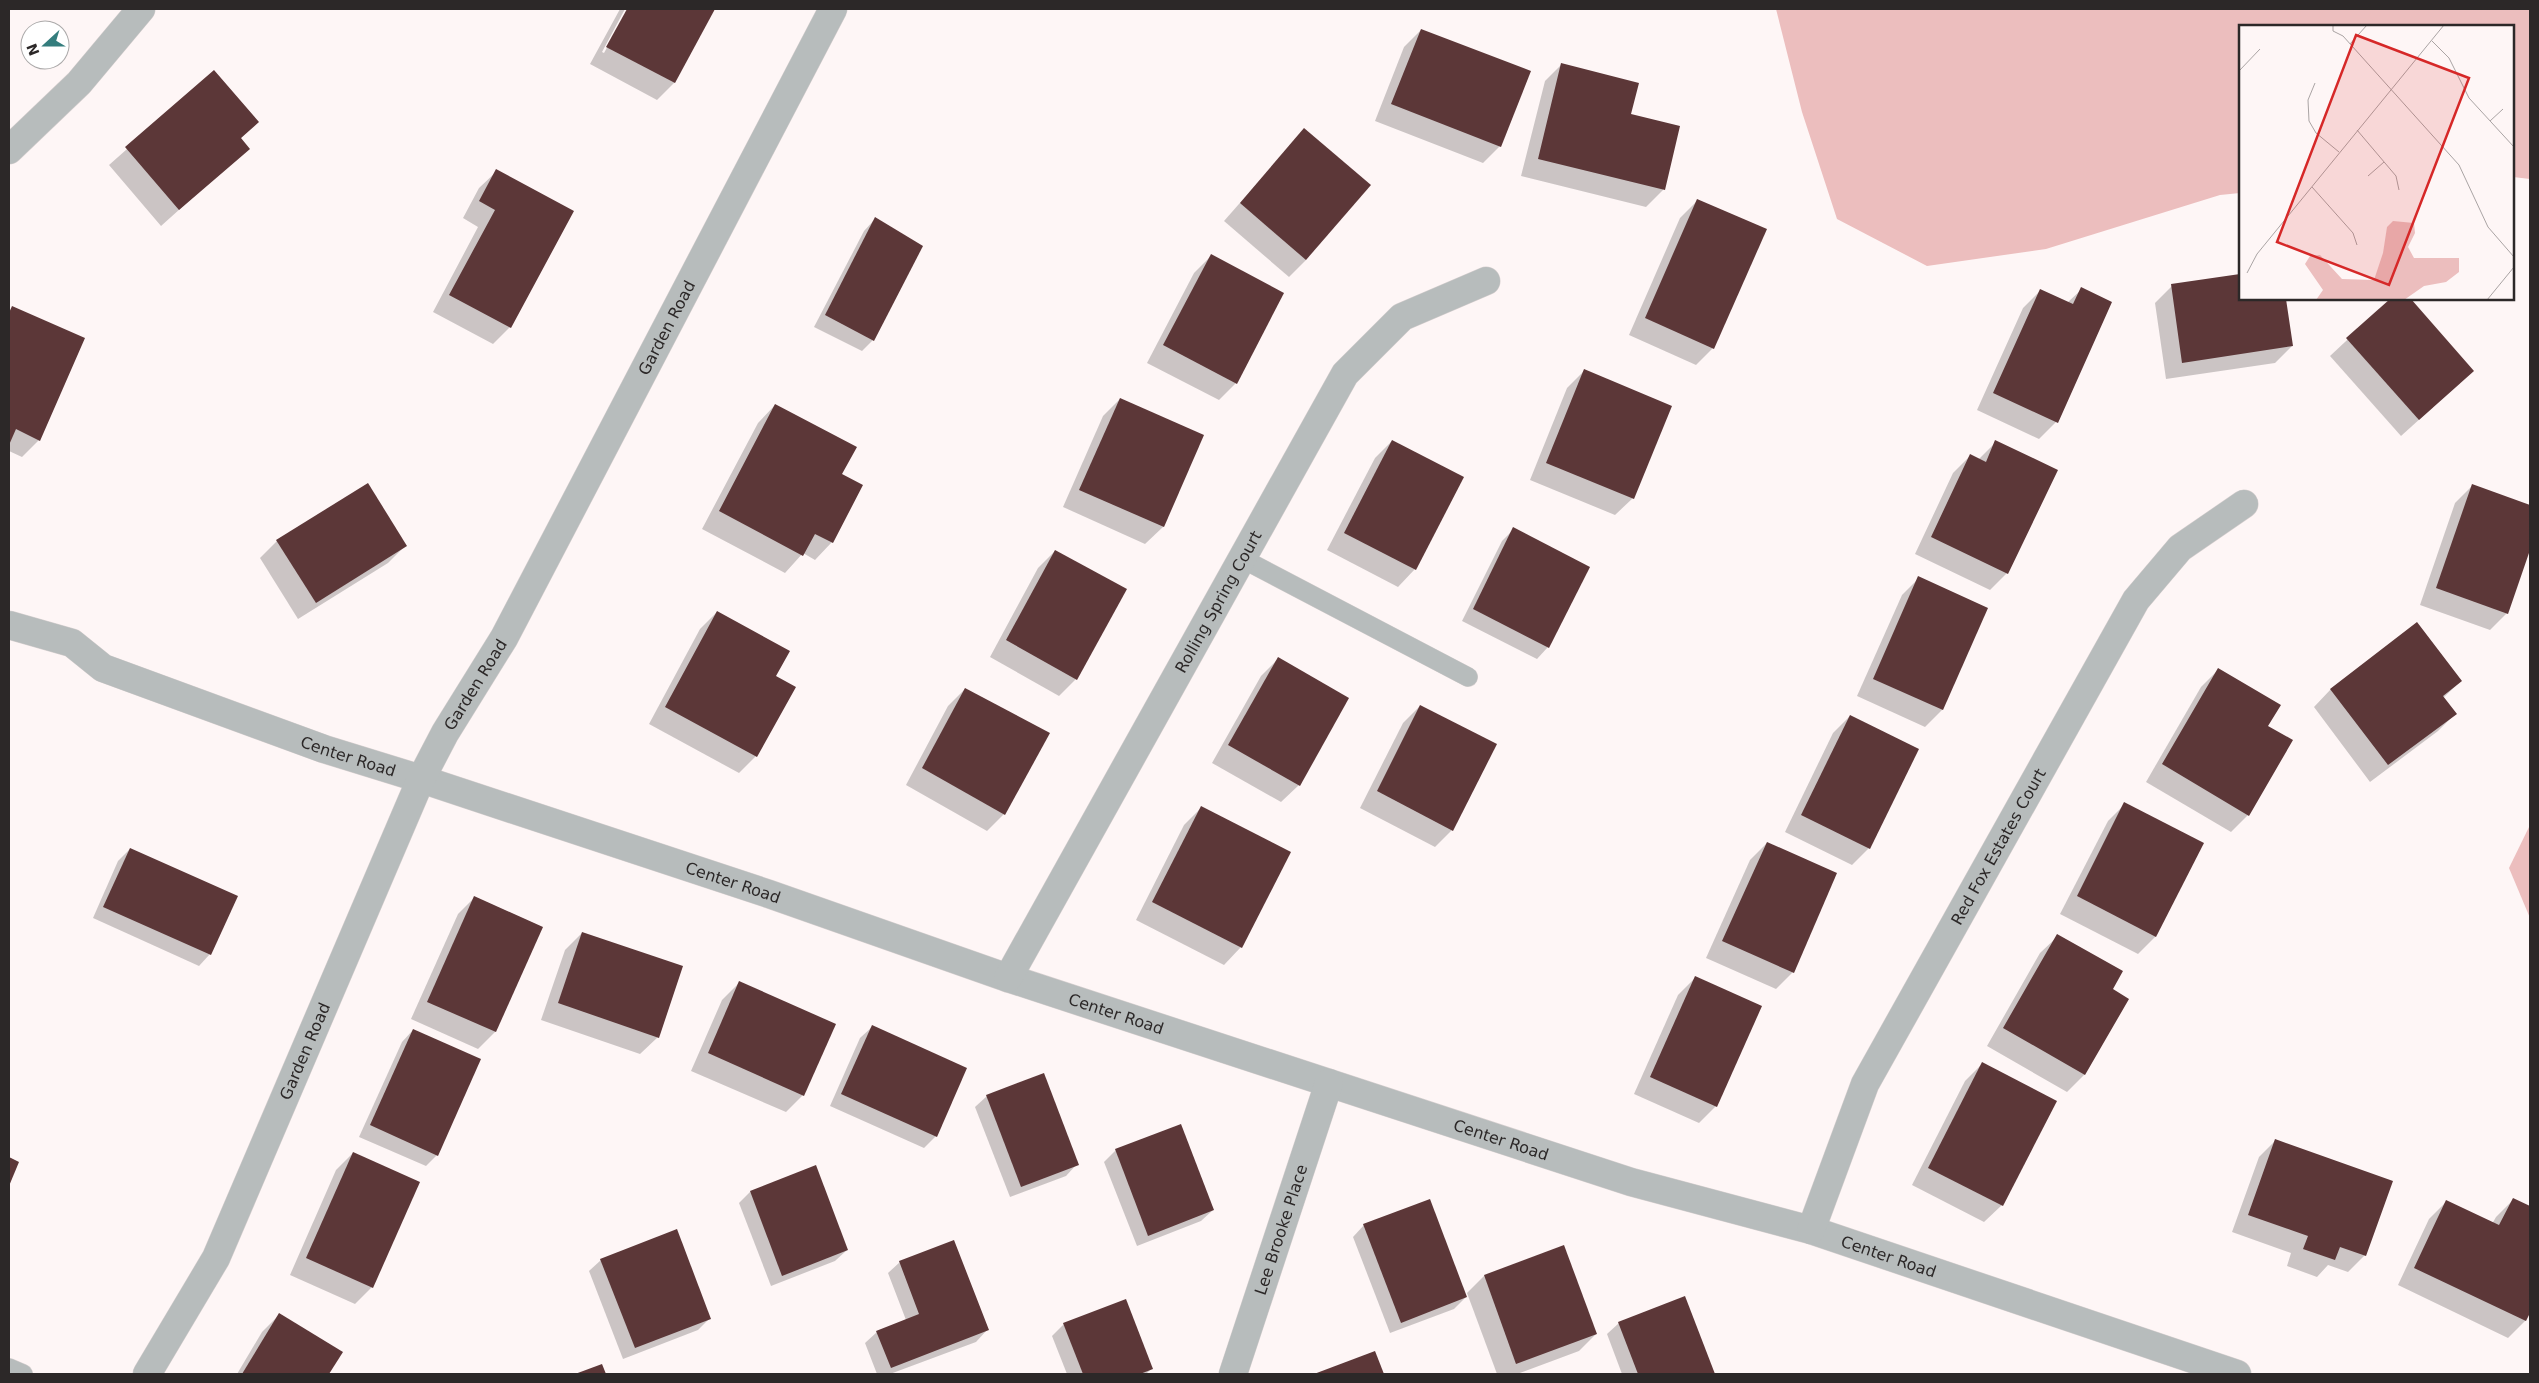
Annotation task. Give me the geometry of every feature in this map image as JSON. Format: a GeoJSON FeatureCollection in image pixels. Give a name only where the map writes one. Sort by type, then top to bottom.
{"type":"FeatureCollection","features":[{"type":"Feature","properties":{"kind":"street"},"geometry":{"type":"LineString","coordinates":[[9,150],[79,83],[142,9]]}},
{"type":"Feature","properties":{"kind":"street","name":"Garden Road"},"geometry":{"type":"LineString","coordinates":[[147,1374],[216,1258],[421,779],[445,733],[504,638],[833,9]]}},
{"type":"Feature","properties":{"kind":"street","name":"Rolling Spring Court"},"geometry":{"type":"LineString","coordinates":[[1008,978],[1345,374],[1402,317],[1486,282]]}},
{"type":"Feature","properties":{"kind":"street","name":"Red Fox Estates Court"},"geometry":{"type":"LineString","coordinates":[[1811,1230],[1865,1084],[2136,600],[2180,548],[2244,504]]}},
{"type":"Feature","properties":{"kind":"street","name":"Center Road"},"geometry":{"type":"LineString","coordinates":[[9,625],[72,643],[103,668],[324,750],[421,779],[778,897],[1008,978],[1631,1182],[1811,1230],[2236,1374]]}},
{"type":"Feature","properties":{"kind":"street","name":"Lee Brooke Place"},"geometry":{"type":"LineString","coordinates":[[1233,1374],[1329,1083]]}},
{"type":"Feature","properties":{"kind":"lane"},"geometry":{"type":"LineString","coordinates":[[1241,558],[1468,676]]}},
{"type":"Feature","properties":{"kind":"lane"},"geometry":{"type":"LineString","coordinates":[[9,1368],[23,1374]]}},
{"type":"Feature","properties":{"kind":"shaded area"},"geometry":{"type":"Polygon","coordinates":[[[1776,9],[2530,9],[2530,179],[2514,177],[2514,25],[2239,25],[2239,193],[2220,195],[2046,249],[1927,266],[1837,219],[1802,112],[1776,9]]]}},
{"type":"Feature","properties":{"kind":"shaded area"},"geometry":{"type":"Polygon","coordinates":[[[2530,825],[2530,918],[2509,868],[2530,825]]]}},
{"type":"Feature","properties":{"kind":"building"},"geometry":{"type":"Polygon","coordinates":[[[627,9],[715,9],[675,83],[606,47],[627,9]]]}},
{"type":"Feature","properties":{"kind":"building"},"geometry":{"type":"Polygon","coordinates":[[[1421,29],[1531,71],[1501,147],[1391,104],[1421,29]]]}},
{"type":"Feature","properties":{"kind":"building"},"geometry":{"type":"Polygon","coordinates":[[[1561,63],[1639,83],[1631,114],[1680,126],[1665,190],[1538,159],[1561,63]]]}},
{"type":"Feature","properties":{"kind":"building"},"geometry":{"type":"Polygon","coordinates":[[[214,70],[259,122],[241,138],[250,149],[179,210],[125,147],[214,70]]]}},
{"type":"Feature","properties":{"kind":"building"},"geometry":{"type":"Polygon","coordinates":[[[1304,128],[1371,185],[1306,260],[1240,203],[1304,128]]]}},
{"type":"Feature","properties":{"kind":"building"},"geometry":{"type":"Polygon","coordinates":[[[496,169],[574,211],[511,328],[449,295],[495,210],[479,201],[496,169]]]}},
{"type":"Feature","properties":{"kind":"building"},"geometry":{"type":"Polygon","coordinates":[[[1697,199],[1767,229],[1714,349],[1645,318],[1697,199]]]}},
{"type":"Feature","properties":{"kind":"building"},"geometry":{"type":"Polygon","coordinates":[[[875,217],[923,246],[874,341],[825,315],[875,217]]]}},
{"type":"Feature","properties":{"kind":"building"},"geometry":{"type":"Polygon","coordinates":[[[1211,254],[1284,293],[1237,384],[1163,345],[1211,254]]]}},
{"type":"Feature","properties":{"kind":"building"},"geometry":{"type":"Polygon","coordinates":[[[2239,274],[2239,300],[2286,300],[2293,346],[2182,363],[2171,284],[2239,274]]]}},
{"type":"Feature","properties":{"kind":"building"},"geometry":{"type":"Polygon","coordinates":[[[2081,287],[2112,302],[2058,423],[1993,393],[2040,289],[2073,304],[2081,287]]]}},
{"type":"Feature","properties":{"kind":"building"},"geometry":{"type":"Polygon","coordinates":[[[2389,300],[2412,300],[2474,371],[2419,420],[2346,338],[2389,300]]]}},
{"type":"Feature","properties":{"kind":"building"},"geometry":{"type":"Polygon","coordinates":[[[12,306],[85,338],[40,441],[16,429],[9,445],[9,313],[12,306]]]}},
{"type":"Feature","properties":{"kind":"building"},"geometry":{"type":"Polygon","coordinates":[[[1584,369],[1672,406],[1634,499],[1546,463],[1584,369]]]}},
{"type":"Feature","properties":{"kind":"building"},"geometry":{"type":"Polygon","coordinates":[[[1120,398],[1204,435],[1164,527],[1079,490],[1120,398]]]}},
{"type":"Feature","properties":{"kind":"building"},"geometry":{"type":"Polygon","coordinates":[[[775,404],[857,447],[842,474],[863,485],[833,543],[815,534],[803,556],[719,511],[775,404]]]}},
{"type":"Feature","properties":{"kind":"building"},"geometry":{"type":"Polygon","coordinates":[[[1392,440],[1464,477],[1416,570],[1344,533],[1392,440]]]}},
{"type":"Feature","properties":{"kind":"building"},"geometry":{"type":"Polygon","coordinates":[[[1995,440],[2058,470],[2008,574],[1931,537],[1970,454],[1986,462],[1995,440]]]}},
{"type":"Feature","properties":{"kind":"building"},"geometry":{"type":"Polygon","coordinates":[[[368,483],[407,546],[316,603],[276,540],[368,483]]]}},
{"type":"Feature","properties":{"kind":"building"},"geometry":{"type":"Polygon","coordinates":[[[2472,484],[2530,505],[2530,550],[2508,614],[2436,588],[2472,484]]]}},
{"type":"Feature","properties":{"kind":"building"},"geometry":{"type":"Polygon","coordinates":[[[1513,527],[1590,567],[1549,648],[1473,609],[1513,527]]]}},
{"type":"Feature","properties":{"kind":"building"},"geometry":{"type":"Polygon","coordinates":[[[1055,550],[1127,589],[1077,680],[1006,640],[1055,550]]]}},
{"type":"Feature","properties":{"kind":"building"},"geometry":{"type":"Polygon","coordinates":[[[1918,576],[1988,608],[1943,710],[1873,679],[1918,576]]]}},
{"type":"Feature","properties":{"kind":"building"},"geometry":{"type":"Polygon","coordinates":[[[717,611],[790,651],[776,676],[796,687],[757,757],[665,707],[717,611]]]}},
{"type":"Feature","properties":{"kind":"building"},"geometry":{"type":"Polygon","coordinates":[[[2417,622],[2462,681],[2443,696],[2457,714],[2388,765],[2330,689],[2417,622]]]}},
{"type":"Feature","properties":{"kind":"building"},"geometry":{"type":"Polygon","coordinates":[[[1278,657],[1349,698],[1300,786],[1228,745],[1278,657]]]}},
{"type":"Feature","properties":{"kind":"building"},"geometry":{"type":"Polygon","coordinates":[[[2218,668],[2281,705],[2268,726],[2293,740],[2249,816],[2162,764],[2218,668]]]}},
{"type":"Feature","properties":{"kind":"building"},"geometry":{"type":"Polygon","coordinates":[[[965,688],[1050,733],[1005,815],[922,768],[965,688]]]}},
{"type":"Feature","properties":{"kind":"building"},"geometry":{"type":"Polygon","coordinates":[[[1420,705],[1497,744],[1453,831],[1377,791],[1420,705]]]}},
{"type":"Feature","properties":{"kind":"building"},"geometry":{"type":"Polygon","coordinates":[[[1850,715],[1919,749],[1870,849],[1801,815],[1850,715]]]}},
{"type":"Feature","properties":{"kind":"building"},"geometry":{"type":"Polygon","coordinates":[[[2124,802],[2204,843],[2156,937],[2077,896],[2124,802]]]}},
{"type":"Feature","properties":{"kind":"building"},"geometry":{"type":"Polygon","coordinates":[[[1201,806],[1291,852],[1242,948],[1152,902],[1201,806]]]}},
{"type":"Feature","properties":{"kind":"building"},"geometry":{"type":"Polygon","coordinates":[[[1767,842],[1837,873],[1794,973],[1722,941],[1767,842]]]}},
{"type":"Feature","properties":{"kind":"building"},"geometry":{"type":"Polygon","coordinates":[[[130,848],[238,896],[211,955],[103,907],[130,848]]]}},
{"type":"Feature","properties":{"kind":"building"},"geometry":{"type":"Polygon","coordinates":[[[474,896],[543,927],[496,1032],[427,1002],[474,896]]]}},
{"type":"Feature","properties":{"kind":"building"},"geometry":{"type":"Polygon","coordinates":[[[582,932],[683,966],[659,1038],[558,1003],[582,932]]]}},
{"type":"Feature","properties":{"kind":"building"},"geometry":{"type":"Polygon","coordinates":[[[2057,934],[2123,971],[2113,989],[2129,999],[2085,1075],[2003,1028],[2057,934]]]}},
{"type":"Feature","properties":{"kind":"building"},"geometry":{"type":"Polygon","coordinates":[[[1695,976],[1762,1006],[1717,1107],[1650,1077],[1695,976]]]}},
{"type":"Feature","properties":{"kind":"building"},"geometry":{"type":"Polygon","coordinates":[[[739,981],[836,1024],[804,1096],[708,1053],[739,981]]]}},
{"type":"Feature","properties":{"kind":"building"},"geometry":{"type":"Polygon","coordinates":[[[872,1025],[967,1068],[937,1137],[841,1094],[872,1025]]]}},
{"type":"Feature","properties":{"kind":"building"},"geometry":{"type":"Polygon","coordinates":[[[413,1029],[481,1059],[438,1156],[370,1125],[413,1029]]]}},
{"type":"Feature","properties":{"kind":"building"},"geometry":{"type":"Polygon","coordinates":[[[1982,1062],[2057,1101],[2003,1206],[1928,1168],[1982,1062]]]}},
{"type":"Feature","properties":{"kind":"building"},"geometry":{"type":"Polygon","coordinates":[[[1044,1073],[1079,1165],[1021,1187],[986,1095],[1044,1073]]]}},
{"type":"Feature","properties":{"kind":"building"},"geometry":{"type":"Polygon","coordinates":[[[1181,1124],[1214,1210],[1148,1236],[1115,1149],[1181,1124]]]}},
{"type":"Feature","properties":{"kind":"building"},"geometry":{"type":"Polygon","coordinates":[[[2275,1139],[2393,1181],[2366,1256],[2340,1247],[2335,1260],[2303,1249],[2308,1236],[2248,1215],[2275,1139]]]}},
{"type":"Feature","properties":{"kind":"building"},"geometry":{"type":"Polygon","coordinates":[[[353,1152],[420,1182],[373,1288],[306,1258],[353,1152]]]}},
{"type":"Feature","properties":{"kind":"building"},"geometry":{"type":"Polygon","coordinates":[[[9,1157],[19,1162],[9,1186],[9,1157]]]}},
{"type":"Feature","properties":{"kind":"building"},"geometry":{"type":"Polygon","coordinates":[[[816,1165],[848,1250],[782,1276],[750,1191],[816,1165]]]}},
{"type":"Feature","properties":{"kind":"building"},"geometry":{"type":"Polygon","coordinates":[[[2513,1198],[2530,1206],[2530,1313],[2526,1321],[2414,1268],[2446,1200],[2499,1225],[2513,1198]]]}},
{"type":"Feature","properties":{"kind":"building"},"geometry":{"type":"Polygon","coordinates":[[[1430,1199],[1467,1297],[1401,1323],[1363,1224],[1430,1199]]]}},
{"type":"Feature","properties":{"kind":"building"},"geometry":{"type":"Polygon","coordinates":[[[677,1229],[711,1319],[635,1348],[600,1259],[677,1229]]]}},
{"type":"Feature","properties":{"kind":"building"},"geometry":{"type":"Polygon","coordinates":[[[954,1240],[989,1330],[891,1368],[876,1331],[919,1314],[899,1261],[954,1240]]]}},
{"type":"Feature","properties":{"kind":"building"},"geometry":{"type":"Polygon","coordinates":[[[1564,1245],[1597,1334],[1516,1364],[1484,1275],[1564,1245]]]}},
{"type":"Feature","properties":{"kind":"building"},"geometry":{"type":"Polygon","coordinates":[[[1685,1296],[1715,1374],[1638,1374],[1618,1322],[1685,1296]]]}},
{"type":"Feature","properties":{"kind":"building"},"geometry":{"type":"Polygon","coordinates":[[[1126,1299],[1153,1369],[1140,1374],[1083,1374],[1063,1323],[1126,1299]]]}},
{"type":"Feature","properties":{"kind":"building"},"geometry":{"type":"Polygon","coordinates":[[[279,1313],[343,1352],[329,1374],[242,1374],[279,1313]]]}},
{"type":"Feature","properties":{"kind":"building"},"geometry":{"type":"Polygon","coordinates":[[[1375,1351],[1384,1374],[1314,1374],[1375,1351]]]}},
{"type":"Feature","properties":{"kind":"building"},"geometry":{"type":"Polygon","coordinates":[[[602,1364],[606,1374],[575,1374],[602,1364]]]}}]}
